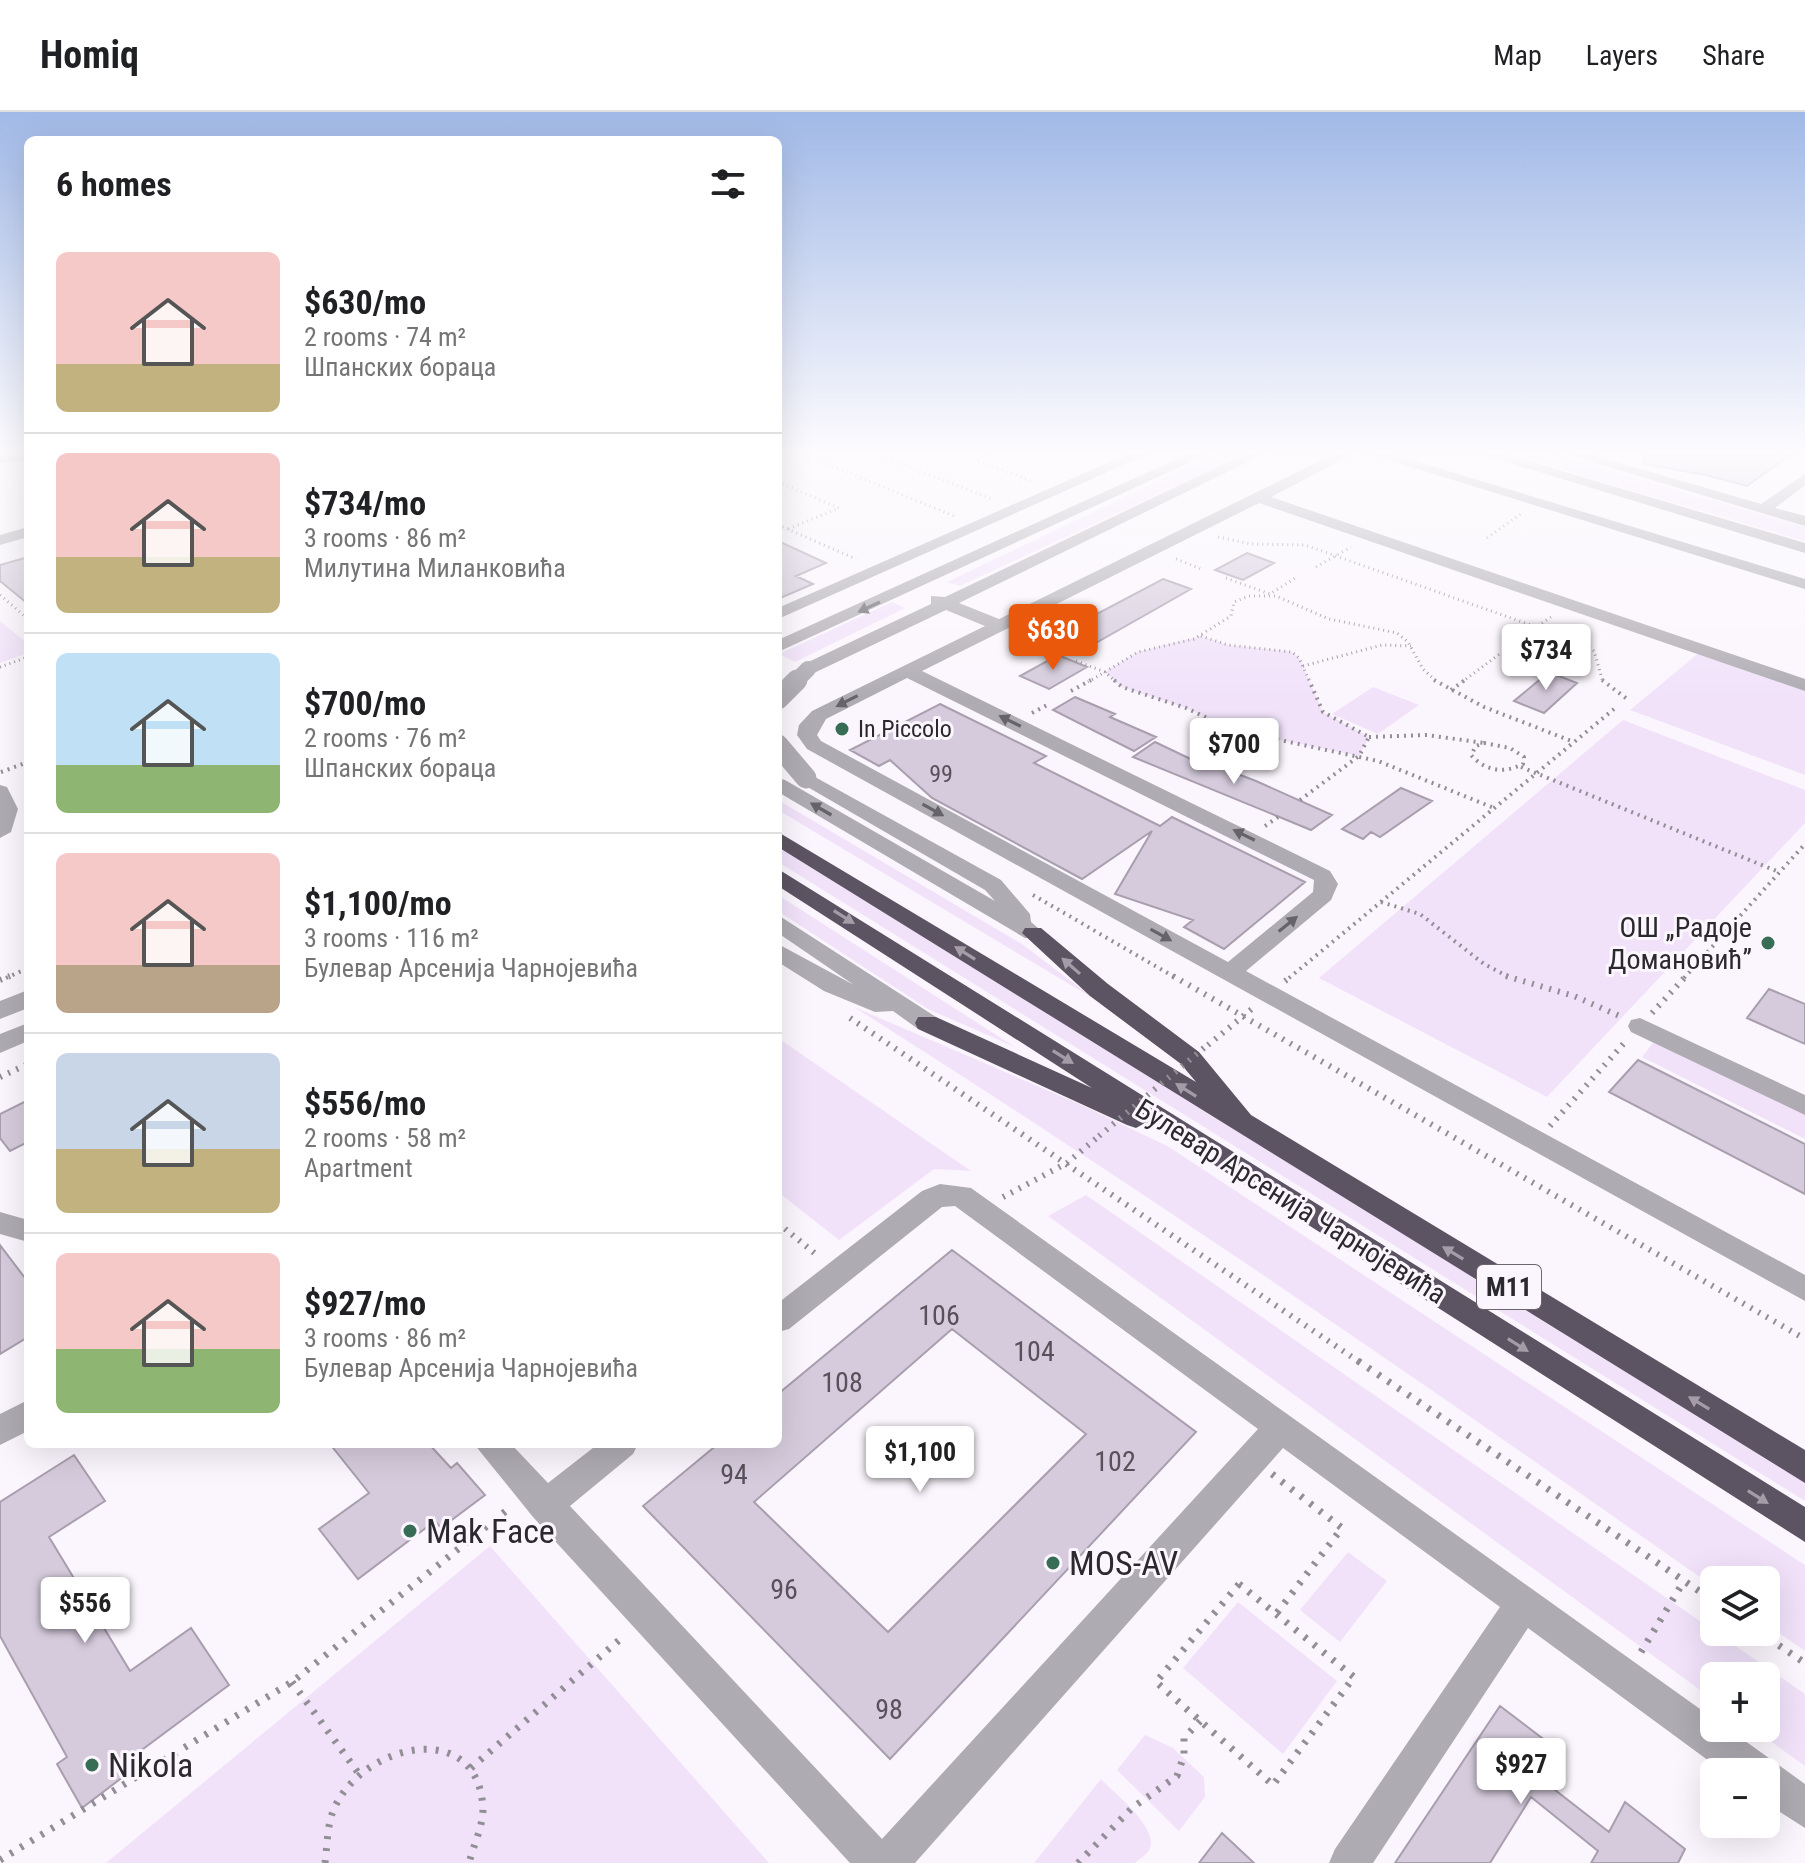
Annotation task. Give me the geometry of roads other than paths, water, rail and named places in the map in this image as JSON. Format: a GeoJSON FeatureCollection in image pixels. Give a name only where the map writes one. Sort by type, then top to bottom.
{"type":"FeatureCollection","features":[{"type":"Feature","properties":{"kind":"highway","name":"Булевар Арсенија Чарнојевића"},"geometry":{"type":"LineString","coordinates":[[782,840],[1805,1468]]}},
{"type":"Feature","properties":{"kind":"highway","name":"Булевар Арсенија Чарнојевића"},"geometry":{"type":"LineString","coordinates":[[782,879],[1805,1526]]}},
{"type":"Feature","properties":{"kind":"highway"},"geometry":{"type":"LineString","coordinates":[[1033,933],[1099,990],[1190,1058],[1253,1130]]}},
{"type":"Feature","properties":{"kind":"highway"},"geometry":{"type":"LineString","coordinates":[[927,1023],[1032,1068],[1239,1169]]}},
{"type":"Feature","properties":{"kind":"street"},"geometry":{"type":"LineString","coordinates":[[782,612],[958,535]]}},
{"type":"Feature","properties":{"kind":"street"},"geometry":{"type":"LineString","coordinates":[[782,645],[1024,535]]}},
{"type":"Feature","properties":{"kind":"street"},"geometry":{"type":"LineString","coordinates":[[782,694],[808,669],[1087,535]]}},
{"type":"Feature","properties":{"kind":"street"},"geometry":{"type":"LineString","coordinates":[[1181,535],[819,715],[809,725],[807,735],[814,745],[1805,1289]]}},
{"type":"Feature","properties":{"kind":"street"},"geometry":{"type":"LineString","coordinates":[[1365,535],[1805,685]]}},
{"type":"Feature","properties":{"kind":"street"},"geometry":{"type":"LineString","coordinates":[[1643,535],[1805,584]]}},
{"type":"Feature","properties":{"kind":"street"},"geometry":{"type":"LineString","coordinates":[[1760,535],[1805,548]]}},
{"type":"Feature","properties":{"kind":"street"},"geometry":{"type":"LineString","coordinates":[[876,571],[998,625]]}},
{"type":"Feature","properties":{"kind":"street"},"geometry":{"type":"LineString","coordinates":[[907,671],[1322,876],[1327,884],[1323,895],[1229,973]]}},
{"type":"Feature","properties":{"kind":"street"},"geometry":{"type":"LineString","coordinates":[[782,750],[806,778],[993,885],[1033,933]]}},
{"type":"Feature","properties":{"kind":"street"},"geometry":{"type":"LineString","coordinates":[[782,786],[1033,933]]}},
{"type":"Feature","properties":{"kind":"street"},"geometry":{"type":"LineString","coordinates":[[0,791],[8,809],[0,832]]}},
{"type":"Feature","properties":{"kind":"street"},"geometry":{"type":"LineString","coordinates":[[782,925],[927,1023]]}},
{"type":"Feature","properties":{"kind":"street"},"geometry":{"type":"LineString","coordinates":[[782,954],[832,985],[927,1023]]}},
{"type":"Feature","properties":{"kind":"street"},"geometry":{"type":"LineString","coordinates":[[0,1011],[24,1000]]}},
{"type":"Feature","properties":{"kind":"street"},"geometry":{"type":"LineString","coordinates":[[1640,1026],[1805,1106]]}},
{"type":"Feature","properties":{"kind":"street"},"geometry":{"type":"LineString","coordinates":[[0,1044],[24,1033]]}},
{"type":"Feature","properties":{"kind":"street"},"geometry":{"type":"LineString","coordinates":[[782,1317],[932,1199],[961,1196],[1737,1758]]}},
{"type":"Feature","properties":{"kind":"street"},"geometry":{"type":"LineString","coordinates":[[0,1223],[24,1230]]}},
{"type":"Feature","properties":{"kind":"street"},"geometry":{"type":"LineString","coordinates":[[0,1431],[24,1416]]}},
{"type":"Feature","properties":{"kind":"street"},"geometry":{"type":"LineString","coordinates":[[888,1863],[1281,1427]]}},
{"type":"Feature","properties":{"kind":"street"},"geometry":{"type":"LineString","coordinates":[[494,1448],[877,1863]]}},
{"type":"Feature","properties":{"kind":"street"},"geometry":{"type":"LineString","coordinates":[[538,1498],[616,1448]]}},
{"type":"Feature","properties":{"kind":"street"},"geometry":{"type":"LineString","coordinates":[[1349,1863],[1524,1603]]}},
{"type":"Feature","properties":{"kind":"street"},"geometry":{"type":"LineString","coordinates":[[1780,1789],[1805,1808]]}},
{"type":"Feature","properties":{"kind":"place","name":"In Piccolo"},"geometry":{"type":"Point","coordinates":[842,729]}},
{"type":"Feature","properties":{"kind":"place","name":"ОШ „Радоје Домановић”"},"geometry":{"type":"Point","coordinates":[1768,943]}},
{"type":"Feature","properties":{"kind":"place","name":"Mak Face"},"geometry":{"type":"Point","coordinates":[410,1531]}},
{"type":"Feature","properties":{"kind":"place","name":"MOS-AV"},"geometry":{"type":"Point","coordinates":[1053,1563]}},
{"type":"Feature","properties":{"kind":"place","name":"Nikola"},"geometry":{"type":"Point","coordinates":[92,1765]}}]}
